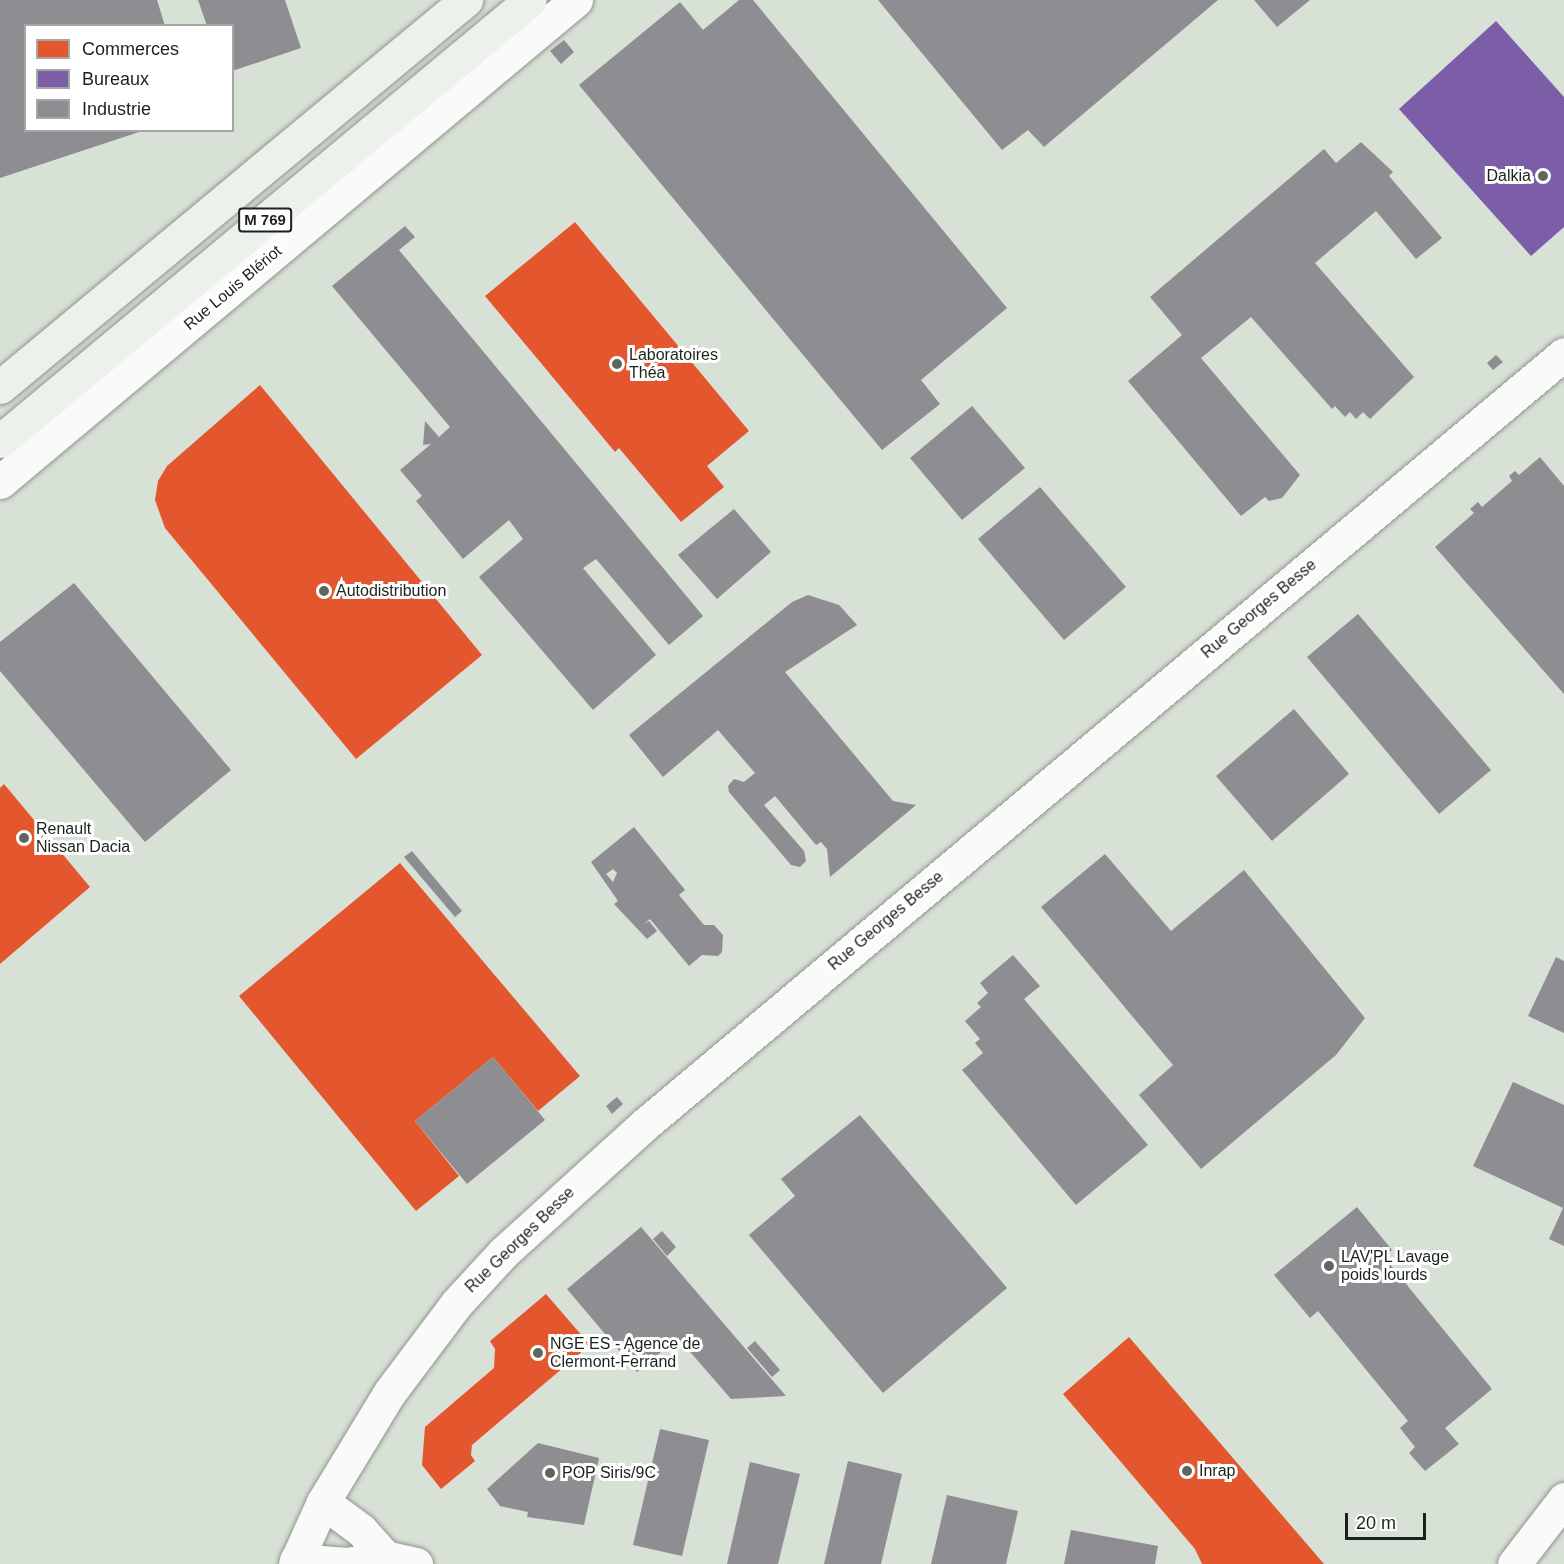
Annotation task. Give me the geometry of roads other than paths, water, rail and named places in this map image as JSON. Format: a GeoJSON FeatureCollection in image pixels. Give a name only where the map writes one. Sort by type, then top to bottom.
{"type":"FeatureCollection","features":[{"type":"Feature","properties":{"kind":"main road","name":"M 769"},"geometry":{"type":"LineString","coordinates":[[0,387],[466,0]]}},
{"type":"Feature","properties":{"kind":"main road","name":"Rue Louis Blériot"},"geometry":{"type":"LineString","coordinates":[[0,441],[530,0]]}},
{"type":"Feature","properties":{"kind":"street","name":"Rue Louis Blériot"},"geometry":{"type":"LineString","coordinates":[[0,482],[576,0]]}},
{"type":"Feature","properties":{"kind":"street","name":"Rue Georges Besse"},"geometry":{"type":"LineString","coordinates":[[296,1562],[323,1502],[419,1351],[495,1261],[553,1206],[957,861],[1564,354]]}},
{"type":"Feature","properties":{"kind":"street"},"geometry":{"type":"LineString","coordinates":[[1514,1564],[1564,1499]]}},
{"type":"Feature","properties":{"kind":"street"},"geometry":{"type":"LineString","coordinates":[[323,1502],[400,1560]]}},
{"type":"Feature","properties":{"kind":"street"},"geometry":{"type":"LineString","coordinates":[[296,1562],[347,1564],[400,1560]]}},
{"type":"Feature","properties":{"kind":"place","name":"Dalkia"},"geometry":{"type":"Point","coordinates":[1543,176]}},
{"type":"Feature","properties":{"kind":"place","name":"Laboratoires Théa"},"geometry":{"type":"Point","coordinates":[617,364]}},
{"type":"Feature","properties":{"kind":"place","name":"Autodistribution"},"geometry":{"type":"Point","coordinates":[324,591]}},
{"type":"Feature","properties":{"kind":"place","name":"Renault Nissan Dacia"},"geometry":{"type":"Point","coordinates":[24,838]}},
{"type":"Feature","properties":{"kind":"place","name":"LAV'PL Lavage poids lourds"},"geometry":{"type":"Point","coordinates":[1329,1266]}},
{"type":"Feature","properties":{"kind":"place","name":"NGE ES - Agence de Clermont-Ferrand"},"geometry":{"type":"Point","coordinates":[538,1353]}},
{"type":"Feature","properties":{"kind":"place","name":"Inrap"},"geometry":{"type":"Point","coordinates":[1187,1471]}},
{"type":"Feature","properties":{"kind":"place","name":"POP Siris/9C"},"geometry":{"type":"Point","coordinates":[550,1473]}}]}
